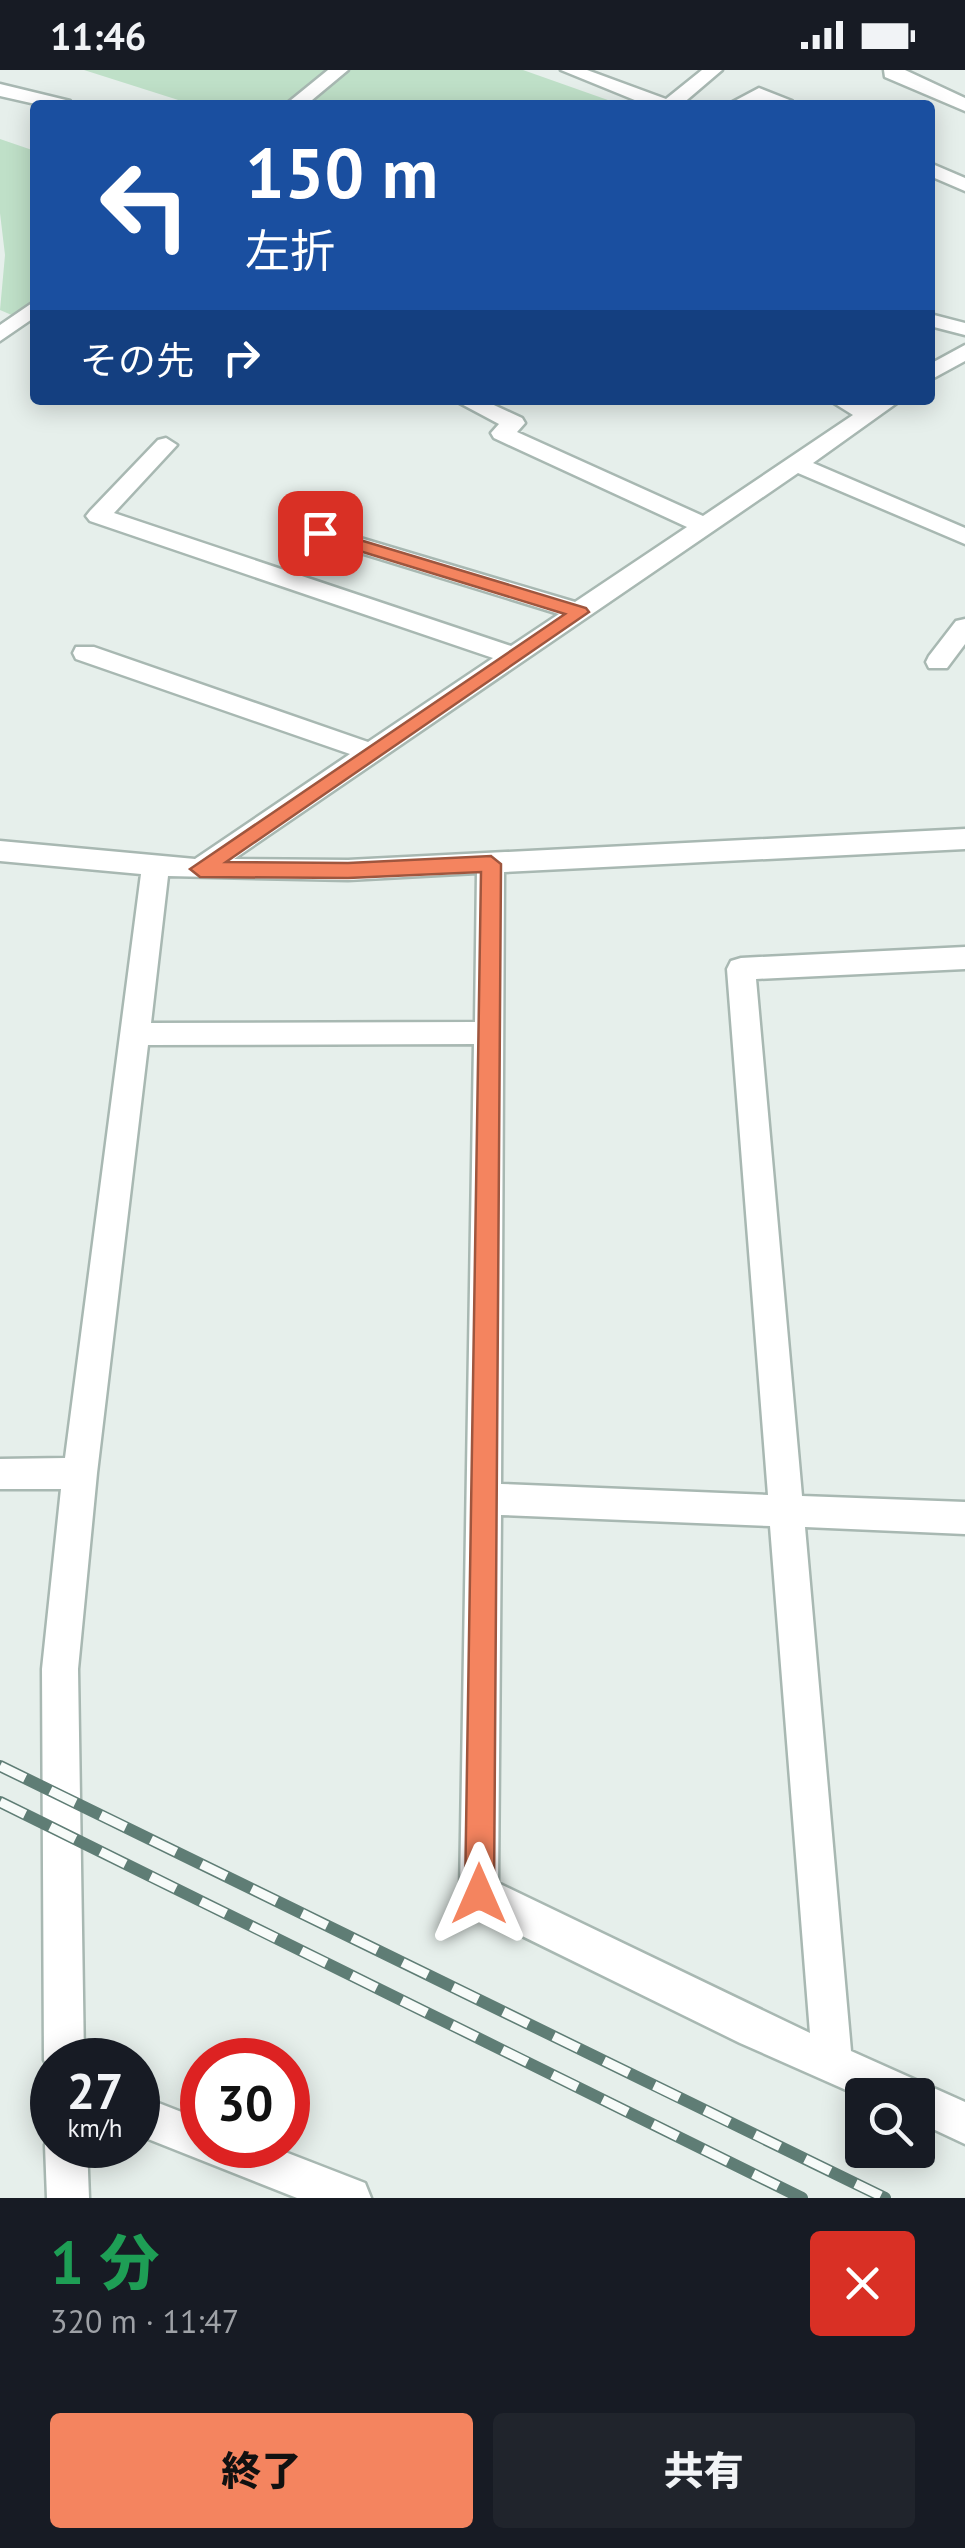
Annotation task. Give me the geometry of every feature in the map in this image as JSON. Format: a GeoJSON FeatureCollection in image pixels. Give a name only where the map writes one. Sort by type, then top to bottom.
{"type":"FeatureCollection","features":[{"type":"Feature","properties":{"kind":"street"},"geometry":{"type":"LineString","coordinates":[[300,100],[339,70]]}},
{"type":"Feature","properties":{"kind":"street"},"geometry":{"type":"LineString","coordinates":[[570,70],[653,100]]}},
{"type":"Feature","properties":{"kind":"street"},"geometry":{"type":"LineString","coordinates":[[674,100],[713,70]]}},
{"type":"Feature","properties":{"kind":"street"},"geometry":{"type":"LineString","coordinates":[[896,70],[892,72],[965,105]]}},
{"type":"Feature","properties":{"kind":"street"},"geometry":{"type":"LineString","coordinates":[[0,90],[42,100]]}},
{"type":"Feature","properties":{"kind":"street"},"geometry":{"type":"LineString","coordinates":[[746,100],[759,94],[773,100]]}},
{"type":"Feature","properties":{"kind":"street"},"geometry":{"type":"LineString","coordinates":[[935,171],[965,185]]}},
{"type":"Feature","properties":{"kind":"street"},"geometry":{"type":"LineString","coordinates":[[0,335],[30,312]]}},
{"type":"Feature","properties":{"kind":"street"},"geometry":{"type":"LineString","coordinates":[[935,321],[965,328]]}},
{"type":"Feature","properties":{"kind":"street"},"geometry":{"type":"LineString","coordinates":[[935,371],[965,351]]}},
{"type":"Feature","properties":{"kind":"street"},"geometry":{"type":"LineString","coordinates":[[476,405],[514,423],[502,433],[704,526]]}},
{"type":"Feature","properties":{"kind":"street"},"geometry":{"type":"LineString","coordinates":[[850,405],[868,414]]}},
{"type":"Feature","properties":{"kind":"street"},"geometry":{"type":"LineString","coordinates":[[200,869],[882,405]]}},
{"type":"Feature","properties":{"kind":"street"},"geometry":{"type":"LineString","coordinates":[[166,446],[98,516],[514,656]]}},
{"type":"Feature","properties":{"kind":"street"},"geometry":{"type":"LineString","coordinates":[[794,464],[965,537]]}},
{"type":"Feature","properties":{"kind":"street"},"geometry":{"type":"LineString","coordinates":[[320,533],[580,612]]}},
{"type":"Feature","properties":{"kind":"street"},"geometry":{"type":"LineString","coordinates":[[938,662],[965,627]]}},
{"type":"Feature","properties":{"kind":"street"},"geometry":{"type":"LineString","coordinates":[[85,653],[370,752]]}},
{"type":"Feature","properties":{"kind":"street"},"geometry":{"type":"LineString","coordinates":[[0,851],[200,869],[348,870],[965,839]]}},
{"type":"Feature","properties":{"kind":"street"},"geometry":{"type":"LineString","coordinates":[[491,864],[479,1894],[754,2029],[869,2078]]}},
{"type":"Feature","properties":{"kind":"street"},"geometry":{"type":"LineString","coordinates":[[64,2038],[60,1668],[80,1472],[156,866]]}},
{"type":"Feature","properties":{"kind":"street"},"geometry":{"type":"LineString","coordinates":[[832,2060],[741,968],[965,958]]}},
{"type":"Feature","properties":{"kind":"street"},"geometry":{"type":"LineString","coordinates":[[136,1034],[487,1034]]}},
{"type":"Feature","properties":{"kind":"street"},"geometry":{"type":"LineString","coordinates":[[0,1474],[80,1472]]}},
{"type":"Feature","properties":{"kind":"street"},"geometry":{"type":"LineString","coordinates":[[482,1498],[965,1518]]}},
{"type":"Feature","properties":{"kind":"street"},"geometry":{"type":"LineString","coordinates":[[935,2110],[965,2124]]}},
{"type":"Feature","properties":{"kind":"street"},"geometry":{"type":"LineString","coordinates":[[67,2168],[68,2198]]}},
{"type":"Feature","properties":{"kind":"street"},"geometry":{"type":"LineString","coordinates":[[273,2168],[350,2198]]}},
{"type":"Feature","properties":{"kind":"green space"},"geometry":{"type":"Polygon","coordinates":[[[84,70],[523,70],[608,100],[178,100],[84,70]]]}},
{"type":"Feature","properties":{"kind":"green space"},"geometry":{"type":"Polygon","coordinates":[[[0,139],[30,149],[30,323],[0,310],[5,255],[0,213],[0,139]]]}},
{"type":"Feature","properties":{"kind":"railway"},"geometry":{"type":"LineString","coordinates":[[0,1766],[885,2198]]}},
{"type":"Feature","properties":{"kind":"railway"},"geometry":{"type":"LineString","coordinates":[[0,1802],[802,2198]]}},
{"type":"Feature","properties":{"kind":"route"},"geometry":{"type":"LineString","coordinates":[[320,533],[580,612],[200,869],[348,870],[491,864],[479,1894]]}}]}
